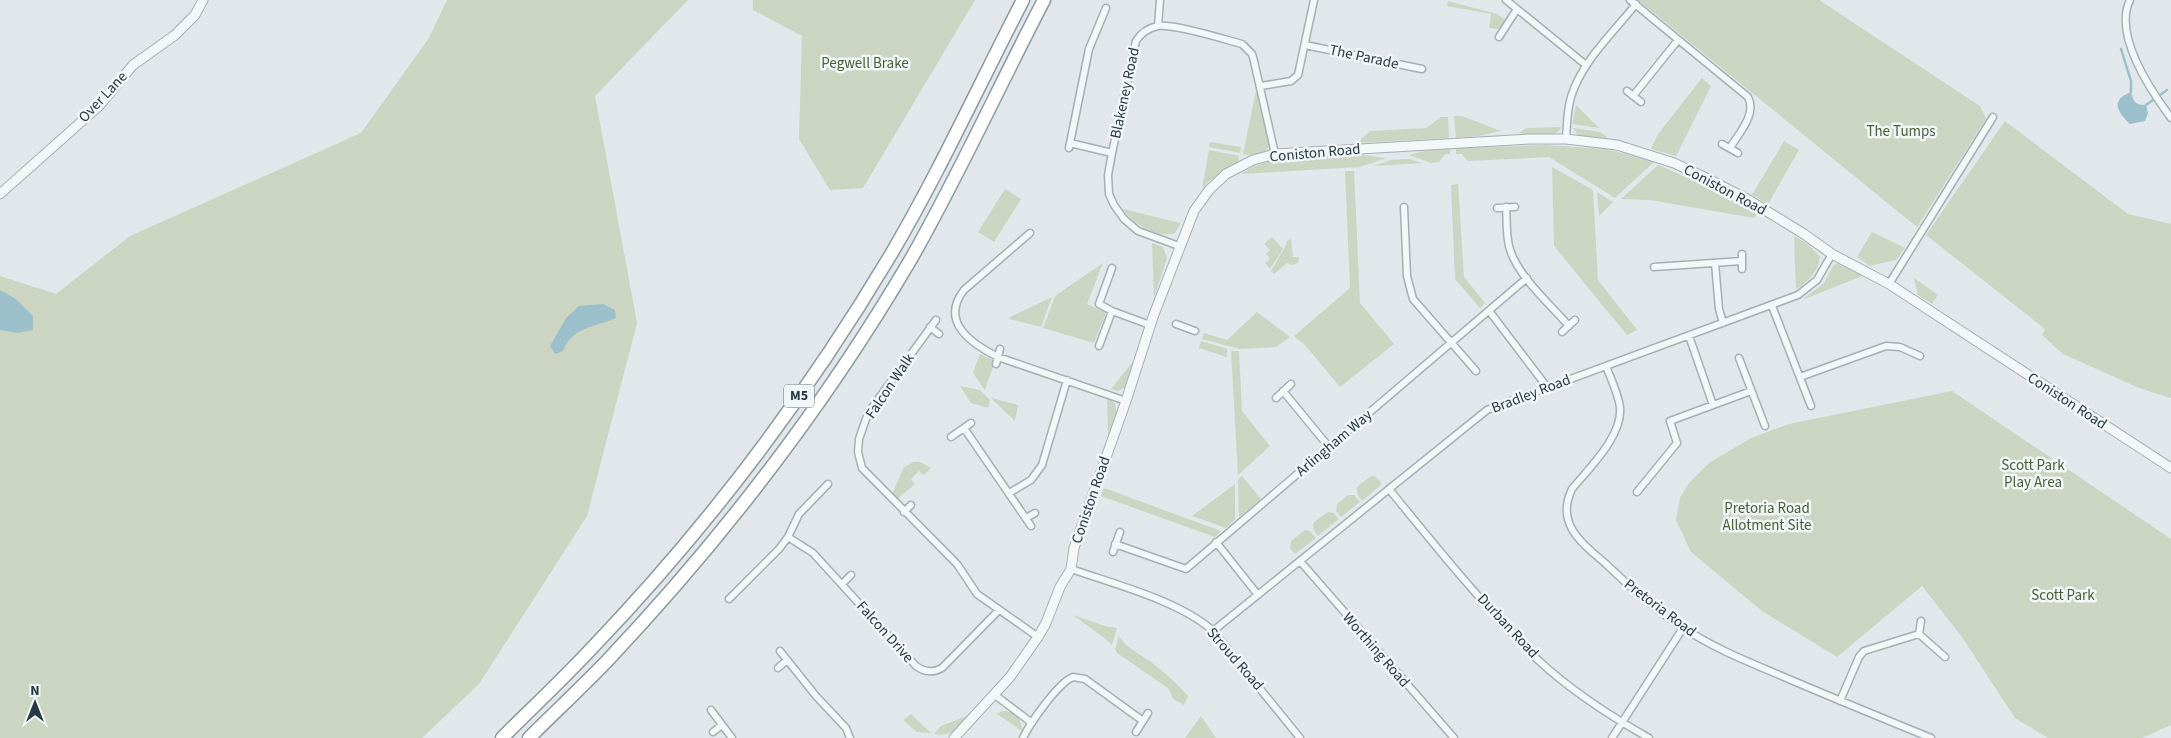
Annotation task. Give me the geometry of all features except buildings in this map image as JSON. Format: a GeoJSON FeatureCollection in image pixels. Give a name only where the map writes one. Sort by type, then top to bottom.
{"type":"FeatureCollection","features":[{"type":"Feature","properties":{"kind":"highway","name":"M5"},"geometry":{"type":"LineString","coordinates":[[502,738],[593,648],[665,568],[732,487],[785,417],[890,255],[945,156],[1023,0]]}},
{"type":"Feature","properties":{"kind":"highway","name":"M5"},"geometry":{"type":"LineString","coordinates":[[529,738],[606,662],[680,580],[801,428],[910,260],[980,128],[1044,0]]}},
{"type":"Feature","properties":{"kind":"street","name":"Over Lane"},"geometry":{"type":"LineString","coordinates":[[0,194],[99,106],[133,65],[175,35],[195,15],[203,0]]}},
{"type":"Feature","properties":{"kind":"street"},"geometry":{"type":"LineString","coordinates":[[1160,0],[1158,26],[1186,30],[1242,44],[1252,54],[1261,86],[1275,154]]}},
{"type":"Feature","properties":{"kind":"street"},"geometry":{"type":"LineString","coordinates":[[1261,86],[1291,81],[1299,72],[1314,0]]}},
{"type":"Feature","properties":{"kind":"street"},"geometry":{"type":"LineString","coordinates":[[1506,0],[1586,65]]}},
{"type":"Feature","properties":{"kind":"street"},"geometry":{"type":"LineString","coordinates":[[2130,0],[2126,22],[2129,44],[2136,63],[2171,118]]}},
{"type":"Feature","properties":{"kind":"street"},"geometry":{"type":"LineString","coordinates":[[1566,139],[1570,97],[1577,80],[1633,2],[1748,97],[1752,112],[1730,148]]}},
{"type":"Feature","properties":{"kind":"street"},"geometry":{"type":"LineString","coordinates":[[1499,37],[1517,9]]}},
{"type":"Feature","properties":{"kind":"street"},"geometry":{"type":"LineString","coordinates":[[1102,12],[1089,49],[1070,146],[1112,153]]}},
{"type":"Feature","properties":{"kind":"street","name":"Blakeney Road"},"geometry":{"type":"LineString","coordinates":[[1158,26],[1146,30],[1139,35],[1136,41],[1112,153],[1108,189],[1118,211],[1138,231],[1179,246]]}},
{"type":"Feature","properties":{"kind":"street"},"geometry":{"type":"LineString","coordinates":[[1633,96],[1678,40]]}},
{"type":"Feature","properties":{"kind":"street","name":"The Parade"},"geometry":{"type":"LineString","coordinates":[[1305,45],[1422,69]]}},
{"type":"Feature","properties":{"kind":"street"},"geometry":{"type":"LineString","coordinates":[[1627,92],[1640,102]]}},
{"type":"Feature","properties":{"kind":"street"},"geometry":{"type":"LineString","coordinates":[[1889,284],[1993,117]]}},
{"type":"Feature","properties":{"kind":"street","name":"Coniston Road"},"geometry":{"type":"LineString","coordinates":[[954,738],[995,696],[1038,636],[1046,623],[1060,587],[1071,569],[1074,548],[1126,401],[1150,325],[1194,211],[1217,181],[1240,166],[1275,154],[1566,139],[1616,145],[1674,164],[1747,200],[1804,234],[1832,254],[1889,284],[2171,468]]}},
{"type":"Feature","properties":{"kind":"street"},"geometry":{"type":"LineString","coordinates":[[1722,144],[1738,153]]}},
{"type":"Feature","properties":{"kind":"street"},"geometry":{"type":"LineString","coordinates":[[1497,208],[1515,206]]}},
{"type":"Feature","properties":{"kind":"street"},"geometry":{"type":"LineString","coordinates":[[1404,207],[1407,276],[1410,291],[1419,308],[1476,370]]}},
{"type":"Feature","properties":{"kind":"street"},"geometry":{"type":"LineString","coordinates":[[1506,207],[1508,245],[1514,260],[1527,278],[1569,326]]}},
{"type":"Feature","properties":{"kind":"street"},"geometry":{"type":"LineString","coordinates":[[1017,232],[1023,239]]}},
{"type":"Feature","properties":{"kind":"street"},"geometry":{"type":"LineString","coordinates":[[1030,233],[964,290],[958,298],[955,307],[959,328],[965,336],[981,348],[998,356],[1126,401]]}},
{"type":"Feature","properties":{"kind":"street","name":"Bradley Road"},"geometry":{"type":"LineString","coordinates":[[1213,631],[1487,410],[1772,306],[1806,291],[1824,270],[1832,254]]}},
{"type":"Feature","properties":{"kind":"street"},"geometry":{"type":"LineString","coordinates":[[1654,267],[1715,263],[1742,258],[1742,269]]}},
{"type":"Feature","properties":{"kind":"street"},"geometry":{"type":"LineString","coordinates":[[1715,263],[1719,309],[1723,323]]}},
{"type":"Feature","properties":{"kind":"street"},"geometry":{"type":"LineString","coordinates":[[1112,268],[1100,304],[1112,311],[1150,325]]}},
{"type":"Feature","properties":{"kind":"street","name":"Arlingham Way"},"geometry":{"type":"LineString","coordinates":[[1116,544],[1186,569],[1490,312],[1527,278]]}},
{"type":"Feature","properties":{"kind":"street"},"geometry":{"type":"LineString","coordinates":[[1772,306],[1811,406]]}},
{"type":"Feature","properties":{"kind":"street"},"geometry":{"type":"LineString","coordinates":[[1099,346],[1112,311]]}},
{"type":"Feature","properties":{"kind":"street"},"geometry":{"type":"LineString","coordinates":[[1490,312],[1547,387]]}},
{"type":"Feature","properties":{"kind":"street","name":"Falcon Walk"},"geometry":{"type":"LineString","coordinates":[[904,512],[862,468],[858,452],[859,439],[868,413],[936,320]]}},
{"type":"Feature","properties":{"kind":"street"},"geometry":{"type":"LineString","coordinates":[[1562,332],[1575,320]]}},
{"type":"Feature","properties":{"kind":"street"},"geometry":{"type":"LineString","coordinates":[[1176,324],[1195,331]]}},
{"type":"Feature","properties":{"kind":"street"},"geometry":{"type":"LineString","coordinates":[[930,328],[939,334]]}},
{"type":"Feature","properties":{"kind":"street"},"geometry":{"type":"LineString","coordinates":[[1689,336],[1713,405]]}},
{"type":"Feature","properties":{"kind":"street"},"geometry":{"type":"LineString","coordinates":[[1800,377],[1886,346],[1900,347],[1920,356]]}},
{"type":"Feature","properties":{"kind":"street"},"geometry":{"type":"LineString","coordinates":[[996,364],[1000,348]]}},
{"type":"Feature","properties":{"kind":"street"},"geometry":{"type":"LineString","coordinates":[[1739,358],[1764,426]]}},
{"type":"Feature","properties":{"kind":"street","name":"Pretoria Road"},"geometry":{"type":"LineString","coordinates":[[1606,366],[1618,397],[1619,425],[1608,444],[1572,489],[1565,510],[1568,522],[1576,535],[1647,601],[1683,628],[1729,653],[1931,738]]}},
{"type":"Feature","properties":{"kind":"street"},"geometry":{"type":"LineString","coordinates":[[1009,493],[1031,480],[1042,465],[1067,380]]}},
{"type":"Feature","properties":{"kind":"street"},"geometry":{"type":"LineString","coordinates":[[1276,398],[1292,384]]}},
{"type":"Feature","properties":{"kind":"street"},"geometry":{"type":"LineString","coordinates":[[1283,391],[1329,447]]}},
{"type":"Feature","properties":{"kind":"street"},"geometry":{"type":"LineString","coordinates":[[1637,492],[1677,443],[1670,421],[1751,391]]}},
{"type":"Feature","properties":{"kind":"street"},"geometry":{"type":"LineString","coordinates":[[951,437],[971,423]]}},
{"type":"Feature","properties":{"kind":"street"},"geometry":{"type":"LineString","coordinates":[[964,428],[1031,526]]}},
{"type":"Feature","properties":{"kind":"street"},"geometry":{"type":"LineString","coordinates":[[729,599],[738,596],[780,549],[799,514],[828,484]]}},
{"type":"Feature","properties":{"kind":"street","name":"Durban Road"},"geometry":{"type":"LineString","coordinates":[[1389,489],[1491,610],[1538,660],[1578,692],[1621,722],[1649,738]]}},
{"type":"Feature","properties":{"kind":"street"},"geometry":{"type":"LineString","coordinates":[[910,505],[904,512],[957,564],[977,594],[1038,636]]}},
{"type":"Feature","properties":{"kind":"street"},"geometry":{"type":"LineString","coordinates":[[1026,518],[1035,513]]}},
{"type":"Feature","properties":{"kind":"street"},"geometry":{"type":"LineString","coordinates":[[1112,552],[1120,532]]}},
{"type":"Feature","properties":{"kind":"street","name":"Falcon Drive"},"geometry":{"type":"LineString","coordinates":[[788,537],[813,553],[916,666],[928,671],[942,668],[998,610]]}},
{"type":"Feature","properties":{"kind":"street"},"geometry":{"type":"LineString","coordinates":[[1216,542],[1258,595]]}},
{"type":"Feature","properties":{"kind":"street","name":"Worthing Road"},"geometry":{"type":"LineString","coordinates":[[1300,561],[1454,738]]}},
{"type":"Feature","properties":{"kind":"street","name":"Stroud Road"},"geometry":{"type":"LineString","coordinates":[[1071,569],[1181,609],[1202,621],[1213,631],[1300,738]]}},
{"type":"Feature","properties":{"kind":"street"},"geometry":{"type":"LineString","coordinates":[[842,584],[851,575]]}},
{"type":"Feature","properties":{"kind":"street"},"geometry":{"type":"LineString","coordinates":[[1919,634],[1921,621]]}},
{"type":"Feature","properties":{"kind":"street"},"geometry":{"type":"LineString","coordinates":[[1612,738],[1683,628]]}},
{"type":"Feature","properties":{"kind":"street"},"geometry":{"type":"LineString","coordinates":[[1919,634],[1945,657]]}},
{"type":"Feature","properties":{"kind":"street"},"geometry":{"type":"LineString","coordinates":[[1840,701],[1864,651],[1919,634]]}},
{"type":"Feature","properties":{"kind":"street"},"geometry":{"type":"LineString","coordinates":[[780,651],[816,696],[846,728],[850,738]]}},
{"type":"Feature","properties":{"kind":"street"},"geometry":{"type":"LineString","coordinates":[[778,668],[787,660]]}},
{"type":"Feature","properties":{"kind":"street"},"geometry":{"type":"LineString","coordinates":[[1023,738],[1032,723],[1064,682],[1073,677],[1085,679],[1143,721]]}},
{"type":"Feature","properties":{"kind":"street"},"geometry":{"type":"LineString","coordinates":[[995,696],[1032,723]]}},
{"type":"Feature","properties":{"kind":"street"},"geometry":{"type":"LineString","coordinates":[[711,710],[732,738]]}},
{"type":"Feature","properties":{"kind":"street"},"geometry":{"type":"LineString","coordinates":[[1136,732],[1148,713]]}},
{"type":"Feature","properties":{"kind":"street"},"geometry":{"type":"LineString","coordinates":[[713,732],[722,726]]}},
{"type":"Feature","properties":{"kind":"green space"},"geometry":{"type":"Polygon","coordinates":[[[447,0],[688,0],[595,96],[637,323],[587,516],[479,684],[422,738],[0,738],[0,276],[56,294],[130,236],[361,133],[429,38],[447,0]]]}},
{"type":"Feature","properties":{"kind":"green space","name":"Pegwell Brake"},"geometry":{"type":"Polygon","coordinates":[[[753,0],[975,0],[863,188],[830,190],[799,139],[802,36],[753,10],[753,0]]]}},
{"type":"Feature","properties":{"kind":"green space","name":"The Tumps"},"geometry":{"type":"Polygon","coordinates":[[[1638,0],[1819,0],[1980,106],[1986,119],[1917,227],[1638,0]]]}},
{"type":"Feature","properties":{"kind":"green space"},"geometry":{"type":"Polygon","coordinates":[[[1448,1],[1497,14],[1505,22],[1498,29],[1489,28],[1491,14],[1447,6],[1448,1]]]}},
{"type":"Feature","properties":{"kind":"green space"},"geometry":{"type":"Polygon","coordinates":[[[1702,78],[1711,86],[1676,156],[1651,149],[1658,134],[1702,78]]]}},
{"type":"Feature","properties":{"kind":"green space"},"geometry":{"type":"Polygon","coordinates":[[[1256,91],[1270,145],[1258,154],[1243,154],[1256,91]]]}},
{"type":"Feature","properties":{"kind":"green space"},"geometry":{"type":"Polygon","coordinates":[[[1576,105],[1599,128],[1572,124],[1576,105]]]}},
{"type":"Feature","properties":{"kind":"green space"},"geometry":{"type":"Polygon","coordinates":[[[1454,116],[1462,116],[1501,131],[1456,138],[1454,116]]]}},
{"type":"Feature","properties":{"kind":"green space"},"geometry":{"type":"Polygon","coordinates":[[[1441,117],[1448,117],[1449,138],[1357,143],[1370,131],[1426,128],[1441,117]]]}},
{"type":"Feature","properties":{"kind":"green space"},"geometry":{"type":"Polygon","coordinates":[[[2005,121],[2128,214],[2171,224],[2171,398],[2139,388],[2063,354],[2042,335],[2045,329],[1926,235],[2005,121]]]}},
{"type":"Feature","properties":{"kind":"green space"},"geometry":{"type":"Polygon","coordinates":[[[1561,127],[1549,136],[1519,133],[1526,128],[1561,127]]]}},
{"type":"Feature","properties":{"kind":"green space"},"geometry":{"type":"Polygon","coordinates":[[[1573,128],[1601,132],[1611,141],[1581,137],[1573,128]]]}},
{"type":"Feature","properties":{"kind":"green space"},"geometry":{"type":"Polygon","coordinates":[[[1784,141],[1799,150],[1768,204],[1752,195],[1784,141]]]}},
{"type":"Feature","properties":{"kind":"green space"},"geometry":{"type":"Polygon","coordinates":[[[1210,142],[1241,147],[1240,153],[1209,147],[1210,142]]]}},
{"type":"Feature","properties":{"kind":"green space"},"geometry":{"type":"Polygon","coordinates":[[[1545,145],[1607,149],[1654,162],[1615,198],[1549,157],[1468,161],[1462,154],[1456,154],[1456,148],[1545,145]]]}},
{"type":"Feature","properties":{"kind":"green space"},"geometry":{"type":"Polygon","coordinates":[[[1433,149],[1450,149],[1450,154],[1445,154],[1439,162],[1431,163],[1409,155],[1433,149]]]}},
{"type":"Feature","properties":{"kind":"green space"},"geometry":{"type":"Polygon","coordinates":[[[1209,150],[1239,156],[1238,162],[1209,181],[1202,189],[1209,150]]]}},
{"type":"Feature","properties":{"kind":"green space"},"geometry":{"type":"Polygon","coordinates":[[[1363,155],[1386,158],[1360,167],[1241,174],[1254,167],[1283,158],[1363,155]]]}},
{"type":"Feature","properties":{"kind":"green space"},"geometry":{"type":"Polygon","coordinates":[[[1409,159],[1422,163],[1373,166],[1391,160],[1409,159]]]}},
{"type":"Feature","properties":{"kind":"green space"},"geometry":{"type":"Polygon","coordinates":[[[1658,165],[1711,188],[1757,214],[1754,218],[1650,200],[1621,199],[1658,165]]]}},
{"type":"Feature","properties":{"kind":"green space"},"geometry":{"type":"Polygon","coordinates":[[[1552,167],[1593,190],[1598,280],[1637,330],[1627,335],[1554,246],[1552,167]]]}},
{"type":"Feature","properties":{"kind":"green space"},"geometry":{"type":"Polygon","coordinates":[[[1345,171],[1354,171],[1360,303],[1394,344],[1340,387],[1305,345],[1294,336],[1350,288],[1345,171]]]}},
{"type":"Feature","properties":{"kind":"green space"},"geometry":{"type":"Polygon","coordinates":[[[1458,184],[1464,277],[1485,303],[1480,308],[1455,279],[1451,185],[1458,184]]]}},
{"type":"Feature","properties":{"kind":"green space"},"geometry":{"type":"Polygon","coordinates":[[[1005,189],[1021,199],[994,242],[978,232],[1005,189]]]}},
{"type":"Feature","properties":{"kind":"green space"},"geometry":{"type":"Polygon","coordinates":[[[1597,192],[1613,202],[1599,216],[1597,192]]]}},
{"type":"Feature","properties":{"kind":"green space"},"geometry":{"type":"Polygon","coordinates":[[[1123,209],[1181,223],[1175,233],[1161,234],[1139,225],[1123,209]]]}},
{"type":"Feature","properties":{"kind":"green space"},"geometry":{"type":"Polygon","coordinates":[[[1872,232],[1905,248],[1896,260],[1870,266],[1857,257],[1872,232]]]}},
{"type":"Feature","properties":{"kind":"green space"},"geometry":{"type":"Polygon","coordinates":[[[1794,236],[1808,244],[1820,257],[1812,276],[1796,289],[1794,236]]]}},
{"type":"Feature","properties":{"kind":"green space"},"geometry":{"type":"Polygon","coordinates":[[[1272,237],[1283,249],[1270,269],[1265,263],[1270,259],[1266,254],[1270,250],[1264,244],[1272,237]]]}},
{"type":"Feature","properties":{"kind":"green space"},"geometry":{"type":"Polygon","coordinates":[[[1291,239],[1293,257],[1299,257],[1298,263],[1292,265],[1287,263],[1274,274],[1271,271],[1287,241],[1291,239]]]}},
{"type":"Feature","properties":{"kind":"green space"},"geometry":{"type":"Polygon","coordinates":[[[1152,243],[1163,247],[1167,258],[1154,298],[1152,243]]]}},
{"type":"Feature","properties":{"kind":"green space"},"geometry":{"type":"Polygon","coordinates":[[[1103,263],[1087,304],[1106,313],[1094,343],[1043,328],[1055,296],[1103,263]]]}},
{"type":"Feature","properties":{"kind":"green space"},"geometry":{"type":"Polygon","coordinates":[[[1838,263],[1862,273],[1862,276],[1802,300],[1824,283],[1833,266],[1838,263]]]}},
{"type":"Feature","properties":{"kind":"green space"},"geometry":{"type":"Polygon","coordinates":[[[1914,278],[1938,295],[1932,304],[1918,295],[1914,278]]]}},
{"type":"Feature","properties":{"kind":"green space"},"geometry":{"type":"Polygon","coordinates":[[[1052,297],[1041,327],[1009,319],[1010,317],[1052,297]]]}},
{"type":"Feature","properties":{"kind":"green space"},"geometry":{"type":"Polygon","coordinates":[[[1257,312],[1290,337],[1276,347],[1240,349],[1202,339],[1204,333],[1227,340],[1257,312]]]}},
{"type":"Feature","properties":{"kind":"green space"},"geometry":{"type":"Polygon","coordinates":[[[1201,341],[1227,349],[1227,357],[1199,348],[1201,341]]]}},
{"type":"Feature","properties":{"kind":"green space"},"geometry":{"type":"Polygon","coordinates":[[[1231,351],[1239,351],[1242,411],[1270,446],[1238,475],[1231,351]]]}},
{"type":"Feature","properties":{"kind":"green space"},"geometry":{"type":"Polygon","coordinates":[[[980,354],[995,361],[985,390],[973,373],[980,354]]]}},
{"type":"Feature","properties":{"kind":"green space"},"geometry":{"type":"Polygon","coordinates":[[[1138,355],[1126,387],[1118,391],[1111,389],[1138,355]]]}},
{"type":"Feature","properties":{"kind":"green space"},"geometry":{"type":"Polygon","coordinates":[[[960,386],[980,390],[990,400],[988,408],[971,403],[960,386]]]}},
{"type":"Feature","properties":{"kind":"green space","name":"Scott Park"},"geometry":{"type":"Polygon","coordinates":[[[1952,391],[2171,539],[2171,725],[2142,738],[2048,738],[2015,718],[1962,637],[1922,586],[1837,657],[1762,611],[1691,552],[1676,520],[1680,498],[1689,483],[1709,463],[1751,438],[1789,424],[1952,391]]]}},
{"type":"Feature","properties":{"kind":"green space"},"geometry":{"type":"Polygon","coordinates":[[[1107,397],[1115,404],[1117,413],[1108,437],[1107,397]]]}},
{"type":"Feature","properties":{"kind":"green space"},"geometry":{"type":"Polygon","coordinates":[[[992,399],[1018,405],[1015,421],[992,399]]]}},
{"type":"Feature","properties":{"kind":"green space"},"geometry":{"type":"Polygon","coordinates":[[[914,462],[920,462],[931,468],[924,475],[919,471],[911,479],[915,484],[897,499],[892,494],[904,467],[914,462]]]}},
{"type":"Feature","properties":{"kind":"green space"},"geometry":{"type":"Polygon","coordinates":[[[1242,476],[1261,499],[1239,517],[1238,479],[1242,476]]]}},
{"type":"Feature","properties":{"kind":"green space"},"geometry":{"type":"Polygon","coordinates":[[[1371,476],[1376,477],[1382,484],[1362,501],[1357,494],[1357,487],[1371,476]]]}},
{"type":"Feature","properties":{"kind":"green space"},"geometry":{"type":"Polygon","coordinates":[[[1235,484],[1235,519],[1226,528],[1192,516],[1235,484]]]}},
{"type":"Feature","properties":{"kind":"green space"},"geometry":{"type":"Polygon","coordinates":[[[1104,488],[1221,531],[1215,537],[1101,496],[1104,488]]]}},
{"type":"Feature","properties":{"kind":"green space"},"geometry":{"type":"Polygon","coordinates":[[[1348,495],[1354,495],[1360,502],[1341,517],[1336,511],[1337,504],[1348,495]]]}},
{"type":"Feature","properties":{"kind":"green space"},"geometry":{"type":"Polygon","coordinates":[[[1328,512],[1334,513],[1339,519],[1318,536],[1313,529],[1314,522],[1328,512]]]}},
{"type":"Feature","properties":{"kind":"green space"},"geometry":{"type":"Polygon","coordinates":[[[1305,530],[1310,531],[1316,538],[1295,554],[1290,548],[1291,541],[1305,530]]]}},
{"type":"Feature","properties":{"kind":"green space"},"geometry":{"type":"Polygon","coordinates":[[[1073,615],[1108,627],[1117,628],[1112,645],[1103,637],[1073,615]]]}},
{"type":"Feature","properties":{"kind":"green space"},"geometry":{"type":"Polygon","coordinates":[[[1119,636],[1126,645],[1152,662],[1173,680],[1188,696],[1184,705],[1173,699],[1168,688],[1117,653],[1115,649],[1119,636]]]}},
{"type":"Feature","properties":{"kind":"green space"},"geometry":{"type":"Polygon","coordinates":[[[1002,711],[1011,712],[1017,716],[1021,723],[1022,731],[997,714],[1002,711]]]}},
{"type":"Feature","properties":{"kind":"green space"},"geometry":{"type":"Polygon","coordinates":[[[911,714],[931,733],[917,732],[903,720],[911,714]]]}},
{"type":"Feature","properties":{"kind":"green space"},"geometry":{"type":"Polygon","coordinates":[[[972,714],[950,733],[934,734],[941,726],[972,714]]]}},
{"type":"Feature","properties":{"kind":"green space"},"geometry":{"type":"Polygon","coordinates":[[[1201,716],[1216,738],[1185,738],[1201,716]]]}},
{"type":"Feature","properties":{"kind":"water"},"geometry":{"type":"Polygon","coordinates":[[[2131,92],[2136,102],[2146,105],[2148,113],[2145,121],[2130,124],[2119,111],[2118,102],[2124,95],[2131,92]]]}},
{"type":"Feature","properties":{"kind":"water"},"geometry":{"type":"Polygon","coordinates":[[[0,290],[16,299],[33,316],[33,330],[18,333],[0,330],[0,290]]]}},
{"type":"Feature","properties":{"kind":"water"},"geometry":{"type":"Polygon","coordinates":[[[603,304],[615,310],[616,318],[578,332],[567,343],[563,351],[555,354],[550,346],[566,318],[579,306],[603,304]]]}},
{"type":"Feature","properties":{"kind":"waterway"},"geometry":{"type":"LineString","coordinates":[[2121,49],[2131,81],[2131,92]]}},
{"type":"Feature","properties":{"kind":"waterway"},"geometry":{"type":"LineString","coordinates":[[2146,105],[2167,90]]}},
{"type":"Feature","properties":{"kind":"park label","name":"Scott Park Play Area"},"geometry":{"type":"Point","coordinates":[2033,474]}},
{"type":"Feature","properties":{"kind":"park label","name":"Pretoria Road Allotment Site"},"geometry":{"type":"Point","coordinates":[1767,516]}}]}
